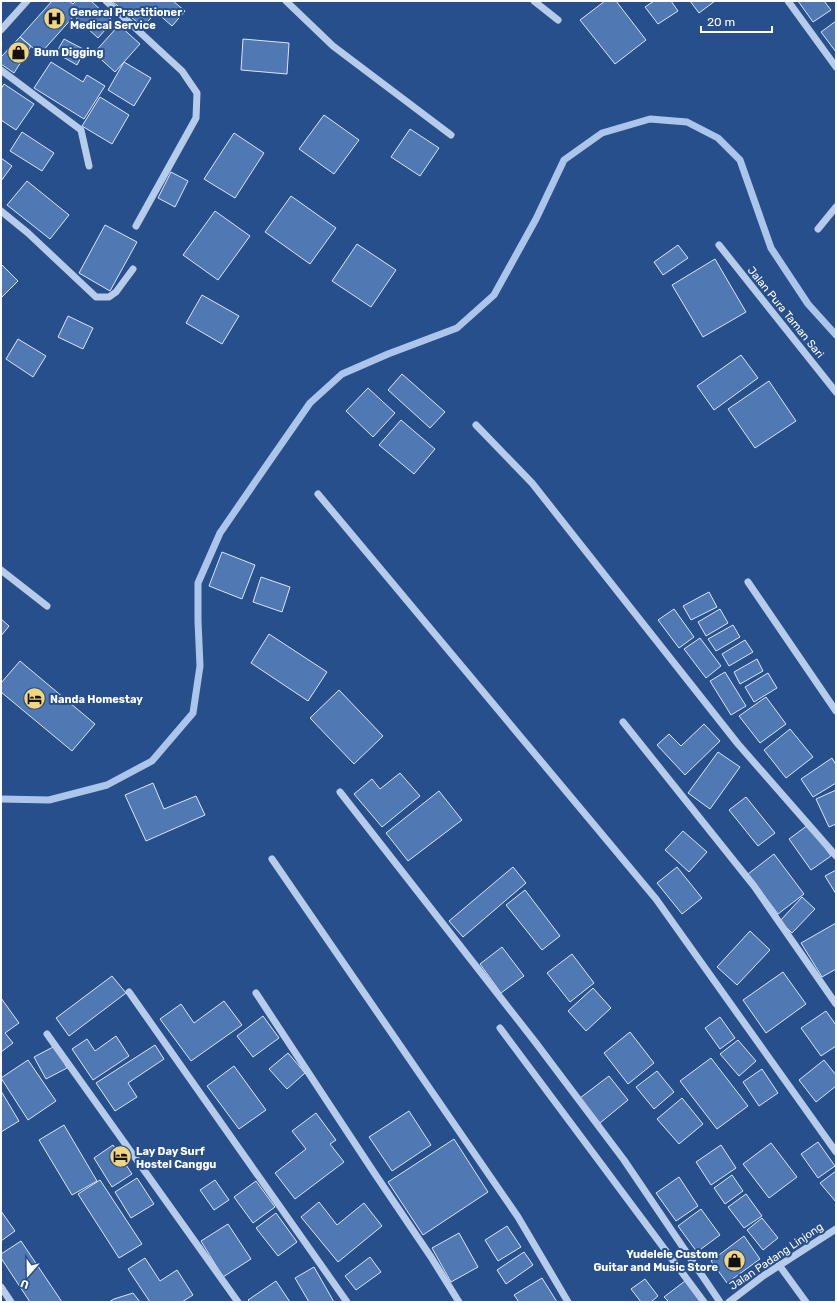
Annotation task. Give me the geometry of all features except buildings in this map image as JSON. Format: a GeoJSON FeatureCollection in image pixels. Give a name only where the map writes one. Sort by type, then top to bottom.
{"type":"FeatureCollection","features":[{"type":"Feature","properties":{"kind":"street"},"geometry":{"type":"LineString","coordinates":[[1,30],[27,1]]}},
{"type":"Feature","properties":{"kind":"street"},"geometry":{"type":"LineString","coordinates":[[106,1],[182,71],[196,93],[196,118],[136,226]]}},
{"type":"Feature","properties":{"kind":"street"},"geometry":{"type":"LineString","coordinates":[[286,1],[333,46],[451,135]]}},
{"type":"Feature","properties":{"kind":"street"},"geometry":{"type":"LineString","coordinates":[[534,1],[558,20]]}},
{"type":"Feature","properties":{"kind":"street"},"geometry":{"type":"LineString","coordinates":[[788,1],[836,67]]}},
{"type":"Feature","properties":{"kind":"street"},"geometry":{"type":"LineString","coordinates":[[1,70],[81,130],[90,166]]}},
{"type":"Feature","properties":{"kind":"street"},"geometry":{"type":"LineString","coordinates":[[818,229],[836,207]]}},
{"type":"Feature","properties":{"kind":"street"},"geometry":{"type":"LineString","coordinates":[[1,211],[28,233],[96,297],[109,297],[116,292],[133,269]]}},
{"type":"Feature","properties":{"kind":"street","name":"Jalan Pura Taman Sari"},"geometry":{"type":"LineString","coordinates":[[719,245],[836,392]]}},
{"type":"Feature","properties":{"kind":"street"},"geometry":{"type":"LineString","coordinates":[[476,425],[532,483],[738,744],[836,856]]}},
{"type":"Feature","properties":{"kind":"street"},"geometry":{"type":"LineString","coordinates":[[318,494],[656,899],[836,1152]]}},
{"type":"Feature","properties":{"kind":"street"},"geometry":{"type":"LineString","coordinates":[[1,570],[46,606]]}},
{"type":"Feature","properties":{"kind":"street"},"geometry":{"type":"LineString","coordinates":[[748,582],[836,711]]}},
{"type":"Feature","properties":{"kind":"street"},"geometry":{"type":"LineString","coordinates":[[623,722],[754,886],[836,1004]]}},
{"type":"Feature","properties":{"kind":"street"},"geometry":{"type":"LineString","coordinates":[[340,792],[532,1036],[592,1116],[624,1160],[720,1302]]}},
{"type":"Feature","properties":{"kind":"street"},"geometry":{"type":"LineString","coordinates":[[272,859],[510,1206],[568,1302]]}},
{"type":"Feature","properties":{"kind":"street"},"geometry":{"type":"LineString","coordinates":[[129,992],[347,1302]]}},
{"type":"Feature","properties":{"kind":"street"},"geometry":{"type":"LineString","coordinates":[[256,993],[431,1257],[459,1302]]}},
{"type":"Feature","properties":{"kind":"street"},"geometry":{"type":"LineString","coordinates":[[500,1028],[704,1302]]}},
{"type":"Feature","properties":{"kind":"street"},"geometry":{"type":"LineString","coordinates":[[46,1034],[238,1302]]}},
{"type":"Feature","properties":{"kind":"street","name":"Jalan Padang Linjong"},"geometry":{"type":"LineString","coordinates":[[729,1302],[779,1265],[836,1229]]}},
{"type":"Feature","properties":{"kind":"street"},"geometry":{"type":"LineString","coordinates":[[779,1265],[806,1302]]}},
{"type":"Feature","properties":{"kind":"street"},"geometry":{"type":"LineString","coordinates":[[1,1287],[11,1302]]}},
{"type":"Feature","properties":{"kind":"waterway"},"geometry":{"type":"LineString","coordinates":[[1,799],[49,800],[107,785],[152,761],[193,713],[200,666],[198,583],[220,533],[310,403],[342,374],[388,354],[457,328],[494,295],[536,219],[564,160],[602,133],[650,119],[687,122],[718,138],[740,160],[771,248],[808,304],[836,335]]}},
{"type":"Feature","properties":{"kind":"place","name":"General Practitioner Medical Service"},"geometry":{"type":"Point","coordinates":[54,18]}},
{"type":"Feature","properties":{"kind":"place","name":"Bum Digging"},"geometry":{"type":"Point","coordinates":[18,52]}},
{"type":"Feature","properties":{"kind":"place","name":"Nanda Homestay"},"geometry":{"type":"Point","coordinates":[34,699]}},
{"type":"Feature","properties":{"kind":"place","name":"Lay Day Surf Hostel Canggu"},"geometry":{"type":"Point","coordinates":[121,1157]}},
{"type":"Feature","properties":{"kind":"place","name":"Yudelele Custom Guitar and Music Store"},"geometry":{"type":"Point","coordinates":[734,1260]}}]}
